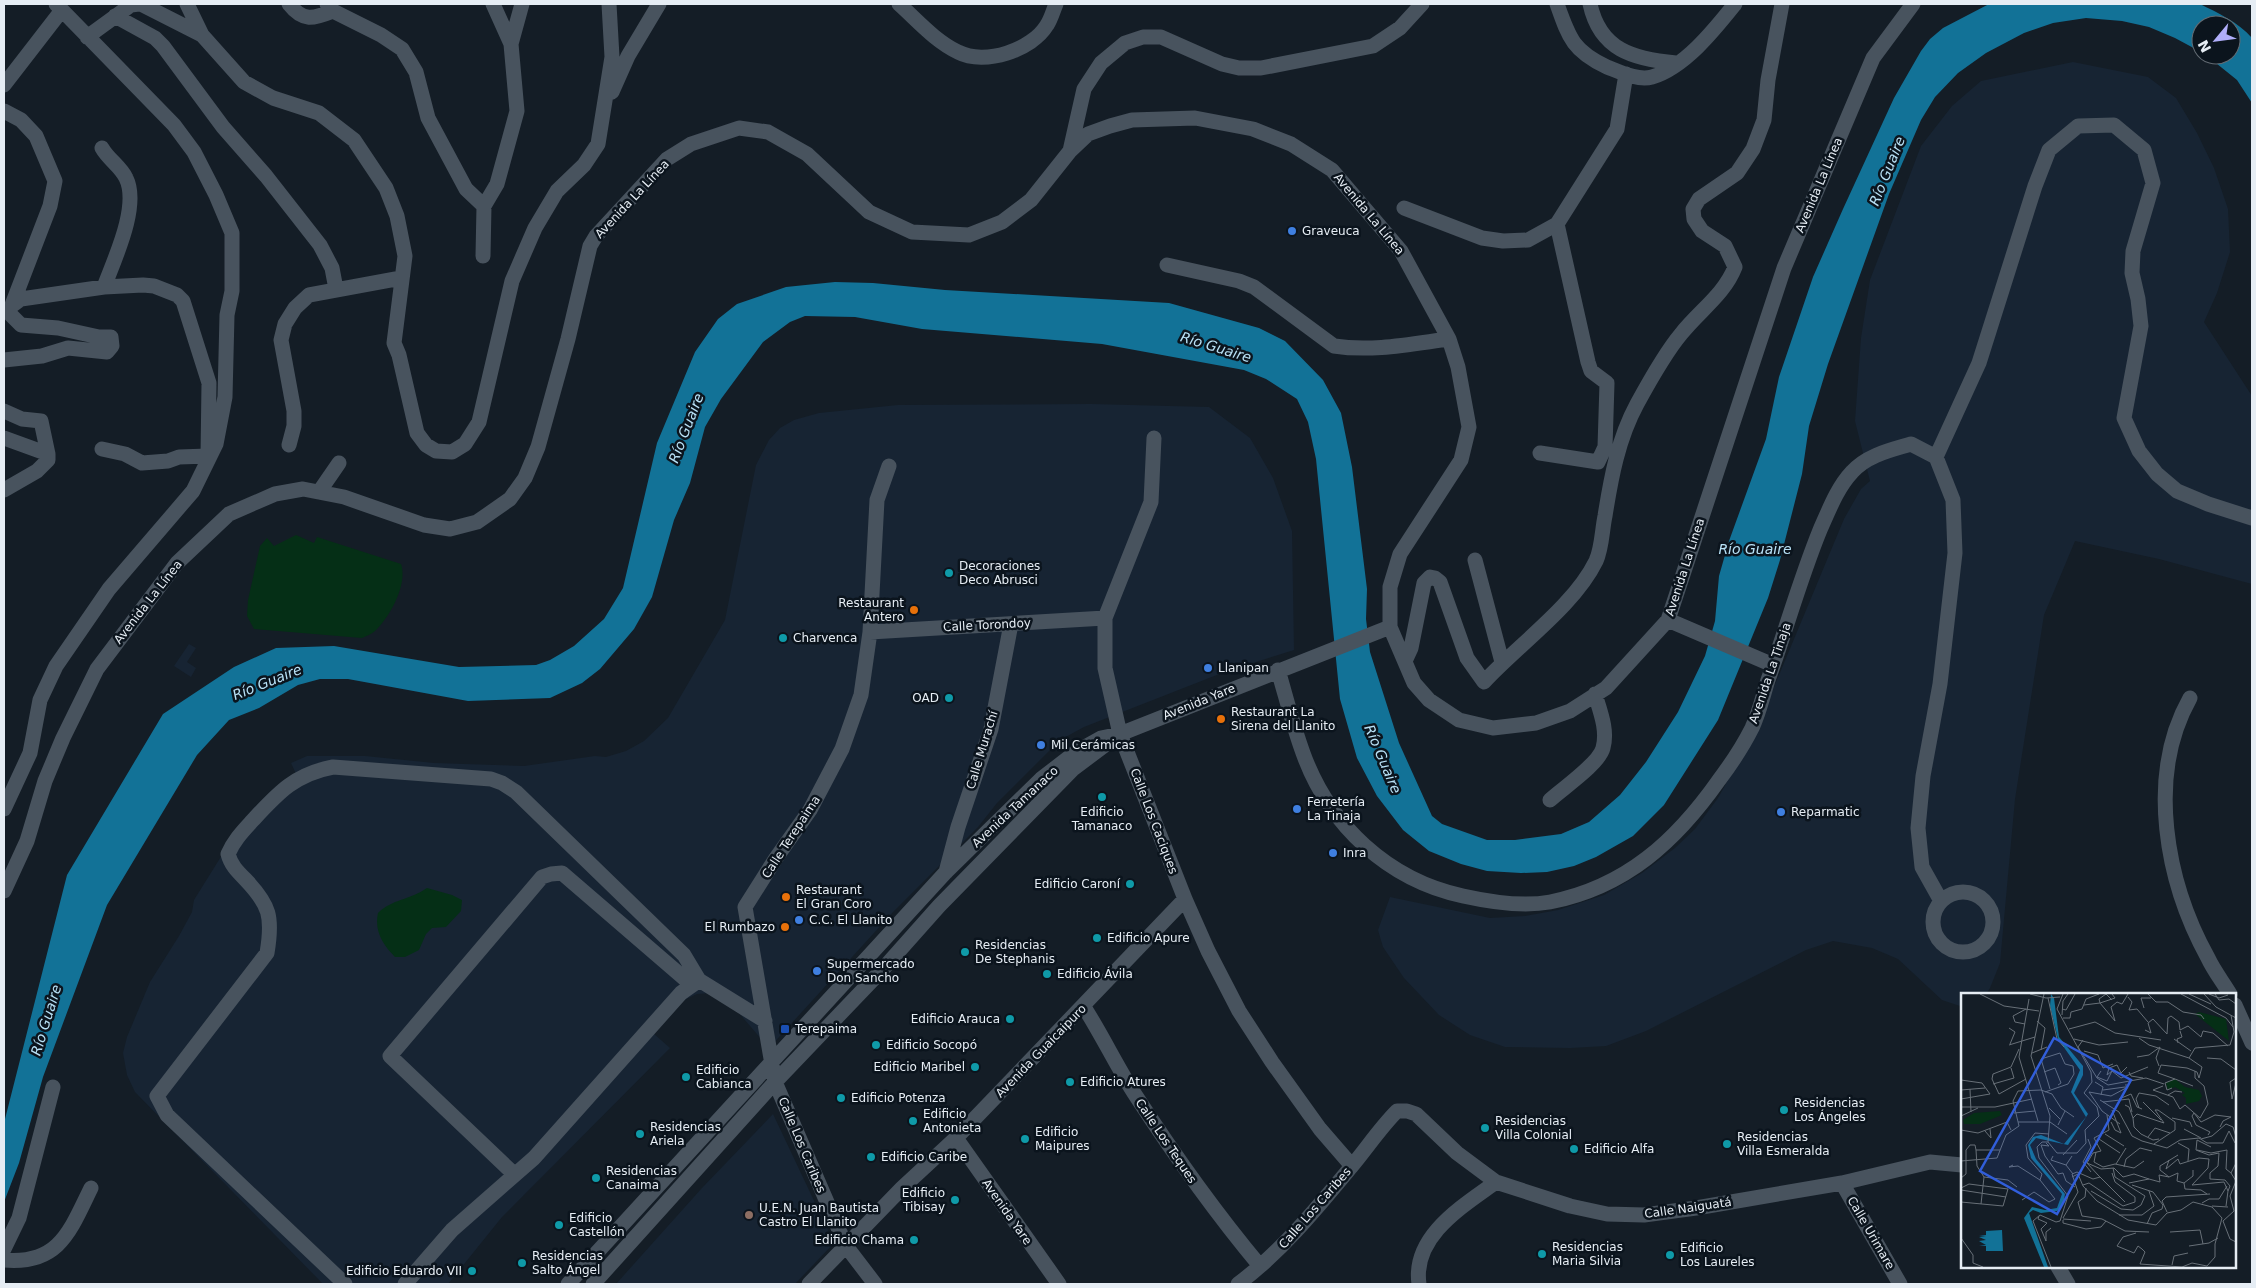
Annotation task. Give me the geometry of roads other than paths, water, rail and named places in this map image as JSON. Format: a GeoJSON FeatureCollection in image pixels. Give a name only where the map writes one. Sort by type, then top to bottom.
{"type":"FeatureCollection","features":[{"type":"Feature","properties":{"kind":"street"},"geometry":{"type":"LineString","coordinates":[[87,37],[131,5],[140,4],[202,35]]}},
{"type":"Feature","properties":{"kind":"street"},"geometry":{"type":"LineString","coordinates":[[188,4],[202,35],[244,82],[272,98],[320,113],[354,140],[386,188],[397,216],[405,256],[394,343],[401,363],[417,433],[426,445],[436,451],[452,452],[464,444],[479,422],[512,281],[535,228],[557,191],[584,165],[598,144],[612,57],[609,4]]}},
{"type":"Feature","properties":{"kind":"street"},"geometry":{"type":"LineString","coordinates":[[289,4],[297,14],[315,19],[330,7],[381,35],[402,49],[416,72],[428,118],[466,189],[484,206]]}},
{"type":"Feature","properties":{"kind":"street"},"geometry":{"type":"LineString","coordinates":[[483,256],[484,206],[497,184],[517,111],[511,44],[493,4]]}},
{"type":"Feature","properties":{"kind":"street"},"geometry":{"type":"LineString","coordinates":[[511,44],[522,4]]}},
{"type":"Feature","properties":{"kind":"street"},"geometry":{"type":"LineString","coordinates":[[604,109],[628,56],[659,4]]}},
{"type":"Feature","properties":{"kind":"street"},"geometry":{"type":"LineString","coordinates":[[899,4],[937,39],[960,53],[986,57],[1006,54],[1026,46],[1047,26],[1056,4]]}},
{"type":"Feature","properties":{"kind":"street"},"geometry":{"type":"LineString","coordinates":[[1070,151],[1084,88],[1101,63],[1125,43],[1143,37],[1161,37],[1222,64],[1239,68],[1261,68],[1373,46],[1400,28],[1422,4]]}},
{"type":"Feature","properties":{"kind":"street"},"geometry":{"type":"LineString","coordinates":[[1557,4],[1571,40],[1587,57],[1626,74],[1651,77],[1676,64],[1708,38],[1735,4]]}},
{"type":"Feature","properties":{"kind":"street"},"geometry":{"type":"LineString","coordinates":[[1590,4],[1594,21],[1608,42],[1651,61],[1676,64]]}},
{"type":"Feature","properties":{"kind":"street"},"geometry":{"type":"LineString","coordinates":[[1404,661],[1411,648],[1424,582],[1430,577],[1440,582],[1467,658],[1484,682],[1502,662],[1567,601],[1585,580],[1597,559],[1612,478],[1622,440],[1636,405],[1680,334],[1721,291],[1730,277],[1734,266],[1732,257],[1725,246],[1702,231],[1694,219],[1693,209],[1699,199],[1737,172],[1753,149],[1764,120],[1768,80],[1782,4]]}},
{"type":"Feature","properties":{"kind":"street","name":"Avenida La Línea"},"geometry":{"type":"LineString","coordinates":[[4,891],[27,841],[46,781],[63,738],[97,669],[177,563],[229,514],[275,494],[303,489],[380,508],[424,525],[450,529],[477,522],[492,513],[510,499],[525,478],[538,447],[568,339],[590,246],[596,236],[667,159],[691,144],[739,128],[768,132],[806,154],[868,212],[912,232],[969,235],[1002,222],[1031,200],[1070,151],[1088,134],[1132,120],[1195,118],[1253,129],[1291,144],[1332,170],[1401,251],[1448,339],[1458,367],[1468,427],[1461,460],[1400,554],[1390,587],[1390,627],[1404,661],[1414,683],[1429,700],[1459,720],[1493,728],[1536,723],[1570,710],[1606,688],[1668,620],[1784,268],[1873,58],[1913,4]]}},
{"type":"Feature","properties":{"kind":"street"},"geometry":{"type":"LineString","coordinates":[[4,86],[59,7],[174,125],[194,152],[216,195],[232,233],[232,291],[227,315],[224,397],[216,444],[208,456],[199,481],[193,490],[109,589],[56,666],[40,700],[30,753],[4,808]]}},
{"type":"Feature","properties":{"kind":"street"},"geometry":{"type":"LineString","coordinates":[[115,16],[155,38],[163,46],[223,127],[266,176],[320,244],[332,268],[336,289]]}},
{"type":"Feature","properties":{"kind":"street"},"geometry":{"type":"LineString","coordinates":[[1404,208],[1482,238],[1504,241],[1528,240],[1557,224],[1617,129],[1626,74]]}},
{"type":"Feature","properties":{"kind":"street"},"geometry":{"type":"LineString","coordinates":[[4,111],[21,120],[36,136],[55,181],[50,206],[12,305]]}},
{"type":"Feature","properties":{"kind":"street"},"geometry":{"type":"LineString","coordinates":[[1941,901],[1922,867],[1918,828],[1923,776],[1940,684],[1955,553],[1953,500],[1936,457],[1979,363],[2035,186],[2049,150],[2078,126],[2114,125],[2144,150],[2153,182],[2133,251],[2132,274],[2138,299],[2141,326],[2124,418],[2139,452],[2157,474],[2178,491],[2208,504],[2252,518]]}},
{"type":"Feature","properties":{"kind":"street"},"geometry":{"type":"LineString","coordinates":[[102,148],[127,178],[130,199],[126,228],[104,287]]}},
{"type":"Feature","properties":{"kind":"street"},"geometry":{"type":"LineString","coordinates":[[1540,453],[1598,462],[1605,448],[1607,383],[1591,370],[1588,362],[1557,224]]}},
{"type":"Feature","properties":{"kind":"street"},"geometry":{"type":"LineString","coordinates":[[1167,265],[1239,281],[1254,287],[1334,346],[1350,348],[1386,347],[1448,339]]}},
{"type":"Feature","properties":{"kind":"street"},"geometry":{"type":"LineString","coordinates":[[289,444],[294,411],[281,340],[285,324],[296,308],[309,295],[401,278]]}},
{"type":"Feature","properties":{"kind":"street"},"geometry":{"type":"LineString","coordinates":[[4,360],[42,356],[68,348],[107,352],[112,346],[111,336],[99,337],[58,328],[21,325],[6,310],[21,299],[104,287],[154,286],[177,295],[183,301],[209,384],[208,456]]}},
{"type":"Feature","properties":{"kind":"street"},"geometry":{"type":"LineString","coordinates":[[4,411],[22,419],[41,421],[48,454],[48,460],[37,471],[4,490]]}},
{"type":"Feature","properties":{"kind":"street"},"geometry":{"type":"LineString","coordinates":[[4,438],[48,454]]}},
{"type":"Feature","properties":{"kind":"street","name":"Calle Los Caciques"},"geometry":{"type":"LineString","coordinates":[[1154,438],[1151,502],[1105,618],[1105,668],[1120,734],[1185,899],[1208,951],[1240,1011],[1272,1062],[1320,1129],[1352,1166]]}},
{"type":"Feature","properties":{"kind":"street","name":"Avenida La Tinaja"},"geometry":{"type":"LineString","coordinates":[[1278,670],[1304,755],[1321,790],[1342,823],[1366,849],[1398,872],[1424,885],[1460,896],[1489,901],[1548,902],[1593,890],[1627,872],[1656,852],[1686,825],[1732,763],[1752,728],[1807,563],[1832,502],[1853,471],[1880,453],[1911,444],[1936,457]]}},
{"type":"Feature","properties":{"kind":"street"},"geometry":{"type":"LineString","coordinates":[[102,449],[125,454],[142,463],[179,457],[208,456]]}},
{"type":"Feature","properties":{"kind":"street"},"geometry":{"type":"LineString","coordinates":[[319,492],[339,463]]}},
{"type":"Feature","properties":{"kind":"street","name":"Calle Terepaima"},"geometry":{"type":"LineString","coordinates":[[772,1062],[745,908],[776,858],[810,810],[842,749],[861,695],[870,632],[877,500],[889,466]]}},
{"type":"Feature","properties":{"kind":"street"},"geometry":{"type":"LineString","coordinates":[[1475,560],[1502,662]]}},
{"type":"Feature","properties":{"kind":"street","name":"Calle Torondoy"},"geometry":{"type":"LineString","coordinates":[[870,632],[1105,618]]}},
{"type":"Feature","properties":{"kind":"street"},"geometry":{"type":"LineString","coordinates":[[1668,620],[1774,665]]}},
{"type":"Feature","properties":{"kind":"street","name":"Calle Murachí"},"geometry":{"type":"LineString","coordinates":[[945,873],[958,827],[991,729],[1011,624]]}},
{"type":"Feature","properties":{"kind":"street","name":"Avenida Yare"},"geometry":{"type":"LineString","coordinates":[[1120,734],[1390,627]]}},
{"type":"Feature","properties":{"kind":"street"},"geometry":{"type":"LineString","coordinates":[[1550,800],[1598,758],[1603,748],[1604,722],[1595,694]]}},
{"type":"Feature","properties":{"kind":"street"},"geometry":{"type":"LineString","coordinates":[[2190,698],[2176,726],[2167,760],[2168,836],[2173,867],[2193,927],[2208,958],[2229,993]]}},
{"type":"Feature","properties":{"kind":"street","name":"Avenida Tamanaco"},"geometry":{"type":"LineString","coordinates":[[568,1284],[754,1084],[772,1062],[795,1040],[945,873],[1041,779],[1086,746],[1101,738],[1120,734]]}},
{"type":"Feature","properties":{"kind":"street","name":"Avenida Tamanaco"},"geometry":{"type":"LineString","coordinates":[[593,1284],[775,1082],[883,969],[939,906],[1073,769],[1120,734]]}},
{"type":"Feature","properties":{"kind":"street"},"geometry":{"type":"LineString","coordinates":[[345,1284],[167,1115],[157,1096],[268,953],[271,928],[268,909],[261,896],[232,866],[228,854],[233,842],[280,790],[317,770],[333,767],[491,779],[502,783],[516,792],[684,955],[695,983]]}},
{"type":"Feature","properties":{"kind":"street"},"geometry":{"type":"LineString","coordinates":[[514,1174],[390,1056],[542,878],[551,874],[562,873],[695,983],[765,1021]]}},
{"type":"Feature","properties":{"kind":"street"},"geometry":{"type":"LineString","coordinates":[[1957,892],[1976,894],[1990,908],[1992,917],[1993,927],[1985,944],[1968,953],[1950,950],[1936,937],[1932,918],[1941,901],[1957,892]]}},
{"type":"Feature","properties":{"kind":"street","name":"Avenida Guaicaipuro"},"geometry":{"type":"LineString","coordinates":[[809,1284],[902,1188],[956,1138],[1084,1007],[1185,899]]}},
{"type":"Feature","properties":{"kind":"street"},"geometry":{"type":"LineString","coordinates":[[405,1284],[452,1230],[534,1158],[681,993],[695,983]]}},
{"type":"Feature","properties":{"kind":"street","name":"Calle Los Teques"},"geometry":{"type":"LineString","coordinates":[[1084,1007],[1133,1092],[1181,1164],[1223,1222],[1260,1266]]}},
{"type":"Feature","properties":{"kind":"street"},"geometry":{"type":"LineString","coordinates":[[2236,1007],[2252,1043]]}},
{"type":"Feature","properties":{"kind":"street","name":"Calle Los Caribes"},"geometry":{"type":"LineString","coordinates":[[772,1062],[775,1082],[846,1246],[875,1284]]}},
{"type":"Feature","properties":{"kind":"street"},"geometry":{"type":"LineString","coordinates":[[4,1249],[19,1218],[53,1088]]}},
{"type":"Feature","properties":{"kind":"street","name":"Calle Naiguatá"},"geometry":{"type":"LineString","coordinates":[[1384,1123],[1398,1111],[1416,1114],[1458,1153],[1496,1182],[1570,1206],[1607,1214],[1644,1215],[1842,1183],[1930,1162],[1961,1165]]}},
{"type":"Feature","properties":{"kind":"street","name":"Calle Los Caribes"},"geometry":{"type":"LineString","coordinates":[[1238,1284],[1279,1249],[1352,1166],[1384,1123]]}},
{"type":"Feature","properties":{"kind":"street","name":"Avenida Yare"},"geometry":{"type":"LineString","coordinates":[[956,1138],[1059,1284]]}},
{"type":"Feature","properties":{"kind":"street"},"geometry":{"type":"LineString","coordinates":[[1419,1284],[1420,1261],[1426,1246],[1440,1226],[1462,1206],[1496,1182]]}},
{"type":"Feature","properties":{"kind":"street","name":"Calle Urimare"},"geometry":{"type":"LineString","coordinates":[[1842,1183],[1900,1284]]}},
{"type":"Feature","properties":{"kind":"street"},"geometry":{"type":"LineString","coordinates":[[4,1260],[24,1262],[48,1253],[68,1235],[91,1188]]}},
{"type":"Feature","properties":{"kind":"street"},"geometry":{"type":"LineString","coordinates":[[2059,1268],[2068,1284]]}},
{"type":"Feature","properties":{"kind":"water","name":"Río Guaire"},"geometry":{"type":"Polygon","coordinates":[[[1989,4],[2200,4],[2222,15],[2191,15],[2191,47],[2149,27],[2122,21],[2086,18],[2053,23],[2024,33],[1986,53],[1958,73],[1935,97],[1921,120],[1889,194],[1828,364],[1809,426],[1802,474],[1780,560],[1768,598],[1718,720],[1664,805],[1633,836],[1596,857],[1574,866],[1547,872],[1521,873],[1487,871],[1461,864],[1429,851],[1403,830],[1377,796],[1357,758],[1340,699],[1316,459],[1308,422],[1297,399],[1266,379],[1244,370],[1102,344],[922,329],[855,317],[805,316],[790,322],[763,342],[721,399],[705,427],[690,483],[674,520],[652,597],[634,629],[600,669],[582,683],[550,698],[468,701],[348,679],[320,679],[298,685],[259,708],[229,720],[197,755],[107,905],[43,1077],[19,1163],[4,1202],[4,1123],[67,875],[163,714],[234,667],[276,648],[334,646],[459,667],[536,665],[550,660],[574,646],[604,619],[623,588],[657,443],[695,352],[718,319],[737,304],[786,287],[835,282],[873,283],[945,290],[1169,303],[1259,328],[1285,341],[1323,380],[1341,413],[1352,467],[1367,589],[1366,619],[1370,652],[1399,743],[1432,816],[1442,824],[1487,840],[1515,840],[1561,834],[1589,822],[1620,795],[1646,762],[1678,712],[1705,656],[1715,621],[1719,576],[1729,541],[1766,439],[1779,377],[1813,277],[1894,98],[1921,51],[1930,39],[1943,28],[1989,4]]]}},
{"type":"Feature","properties":{"kind":"water","name":"Río Guaire"},"geometry":{"type":"Polygon","coordinates":[[[2241,28],[2252,38],[2252,103],[2237,80],[2218,65],[2241,65],[2241,28]]]}},
{"type":"Feature","properties":{"kind":"place","name":"Graveuca"},"geometry":{"type":"Point","coordinates":[1292,231]}},
{"type":"Feature","properties":{"kind":"place","name":"Decoraciones Deco Abrusci"},"geometry":{"type":"Point","coordinates":[949,573]}},
{"type":"Feature","properties":{"kind":"place","name":"Restaurant Antero"},"geometry":{"type":"Point","coordinates":[914,610]}},
{"type":"Feature","properties":{"kind":"place","name":"Charvenca"},"geometry":{"type":"Point","coordinates":[783,638]}},
{"type":"Feature","properties":{"kind":"place","name":"Llanipan"},"geometry":{"type":"Point","coordinates":[1208,668]}},
{"type":"Feature","properties":{"kind":"place","name":"OAD"},"geometry":{"type":"Point","coordinates":[949,698]}},
{"type":"Feature","properties":{"kind":"place","name":"Restaurant La Sirena del Llanito"},"geometry":{"type":"Point","coordinates":[1221,719]}},
{"type":"Feature","properties":{"kind":"place","name":"Mil Cerámicas"},"geometry":{"type":"Point","coordinates":[1041,745]}},
{"type":"Feature","properties":{"kind":"place","name":"Edificio Tamanaco"},"geometry":{"type":"Point","coordinates":[1102,797]}},
{"type":"Feature","properties":{"kind":"place","name":"Ferretería La Tinaja"},"geometry":{"type":"Point","coordinates":[1297,809]}},
{"type":"Feature","properties":{"kind":"place","name":"Reparmatic"},"geometry":{"type":"Point","coordinates":[1781,812]}},
{"type":"Feature","properties":{"kind":"place","name":"Inra"},"geometry":{"type":"Point","coordinates":[1333,853]}},
{"type":"Feature","properties":{"kind":"place","name":"Edificio Caroní"},"geometry":{"type":"Point","coordinates":[1130,884]}},
{"type":"Feature","properties":{"kind":"place","name":"Restaurant El Gran Coro"},"geometry":{"type":"Point","coordinates":[786,897]}},
{"type":"Feature","properties":{"kind":"place","name":"C.C. El Llanito"},"geometry":{"type":"Point","coordinates":[799,920]}},
{"type":"Feature","properties":{"kind":"place","name":"El Rumbazo"},"geometry":{"type":"Point","coordinates":[785,927]}},
{"type":"Feature","properties":{"kind":"place","name":"Edificio Apure"},"geometry":{"type":"Point","coordinates":[1097,938]}},
{"type":"Feature","properties":{"kind":"place","name":"Residencias De Stephanis"},"geometry":{"type":"Point","coordinates":[965,952]}},
{"type":"Feature","properties":{"kind":"place","name":"Supermercado Don Sancho"},"geometry":{"type":"Point","coordinates":[817,971]}},
{"type":"Feature","properties":{"kind":"place","name":"Edificio Ávila"},"geometry":{"type":"Point","coordinates":[1047,974]}},
{"type":"Feature","properties":{"kind":"place","name":"Edificio Arauca"},"geometry":{"type":"Point","coordinates":[1010,1019]}},
{"type":"Feature","properties":{"kind":"place","name":"Terepaima"},"geometry":{"type":"Point","coordinates":[785,1029]}},
{"type":"Feature","properties":{"kind":"place","name":"Edificio Socopó"},"geometry":{"type":"Point","coordinates":[876,1045]}},
{"type":"Feature","properties":{"kind":"place","name":"Edificio Maribel"},"geometry":{"type":"Point","coordinates":[975,1067]}},
{"type":"Feature","properties":{"kind":"place","name":"Edificio Cabianca"},"geometry":{"type":"Point","coordinates":[686,1077]}},
{"type":"Feature","properties":{"kind":"place","name":"Edificio Atures"},"geometry":{"type":"Point","coordinates":[1070,1082]}},
{"type":"Feature","properties":{"kind":"place","name":"Edificio Potenza"},"geometry":{"type":"Point","coordinates":[841,1098]}},
{"type":"Feature","properties":{"kind":"place","name":"Residencias Los Ángeles"},"geometry":{"type":"Point","coordinates":[1784,1110]}},
{"type":"Feature","properties":{"kind":"place","name":"Edificio Antonieta"},"geometry":{"type":"Point","coordinates":[913,1121]}},
{"type":"Feature","properties":{"kind":"place","name":"Residencias Villa Colonial"},"geometry":{"type":"Point","coordinates":[1485,1128]}},
{"type":"Feature","properties":{"kind":"place","name":"Residencias Ariela"},"geometry":{"type":"Point","coordinates":[640,1134]}},
{"type":"Feature","properties":{"kind":"place","name":"Edificio Maipures"},"geometry":{"type":"Point","coordinates":[1025,1139]}},
{"type":"Feature","properties":{"kind":"place","name":"Residencias Villa Esmeralda"},"geometry":{"type":"Point","coordinates":[1727,1144]}},
{"type":"Feature","properties":{"kind":"place","name":"Edificio Alfa"},"geometry":{"type":"Point","coordinates":[1574,1149]}},
{"type":"Feature","properties":{"kind":"place","name":"Edificio Caribe"},"geometry":{"type":"Point","coordinates":[871,1157]}},
{"type":"Feature","properties":{"kind":"place","name":"Residencias Canaima"},"geometry":{"type":"Point","coordinates":[596,1178]}},
{"type":"Feature","properties":{"kind":"place","name":"Edificio Tibisay"},"geometry":{"type":"Point","coordinates":[955,1200]}},
{"type":"Feature","properties":{"kind":"place","name":"U.E.N. Juan Bautista Castro El Llanito"},"geometry":{"type":"Point","coordinates":[749,1215]}},
{"type":"Feature","properties":{"kind":"place","name":"Edificio Castellón"},"geometry":{"type":"Point","coordinates":[559,1225]}},
{"type":"Feature","properties":{"kind":"place","name":"Edificio Chama"},"geometry":{"type":"Point","coordinates":[914,1240]}},
{"type":"Feature","properties":{"kind":"place","name":"Residencias Maria Silvia"},"geometry":{"type":"Point","coordinates":[1542,1254]}},
{"type":"Feature","properties":{"kind":"place","name":"Edificio Los Laureles"},"geometry":{"type":"Point","coordinates":[1670,1255]}},
{"type":"Feature","properties":{"kind":"place","name":"Residencias Salto Ángel"},"geometry":{"type":"Point","coordinates":[522,1263]}},
{"type":"Feature","properties":{"kind":"place","name":"Edificio Eduardo VII"},"geometry":{"type":"Point","coordinates":[472,1271]}}]}
